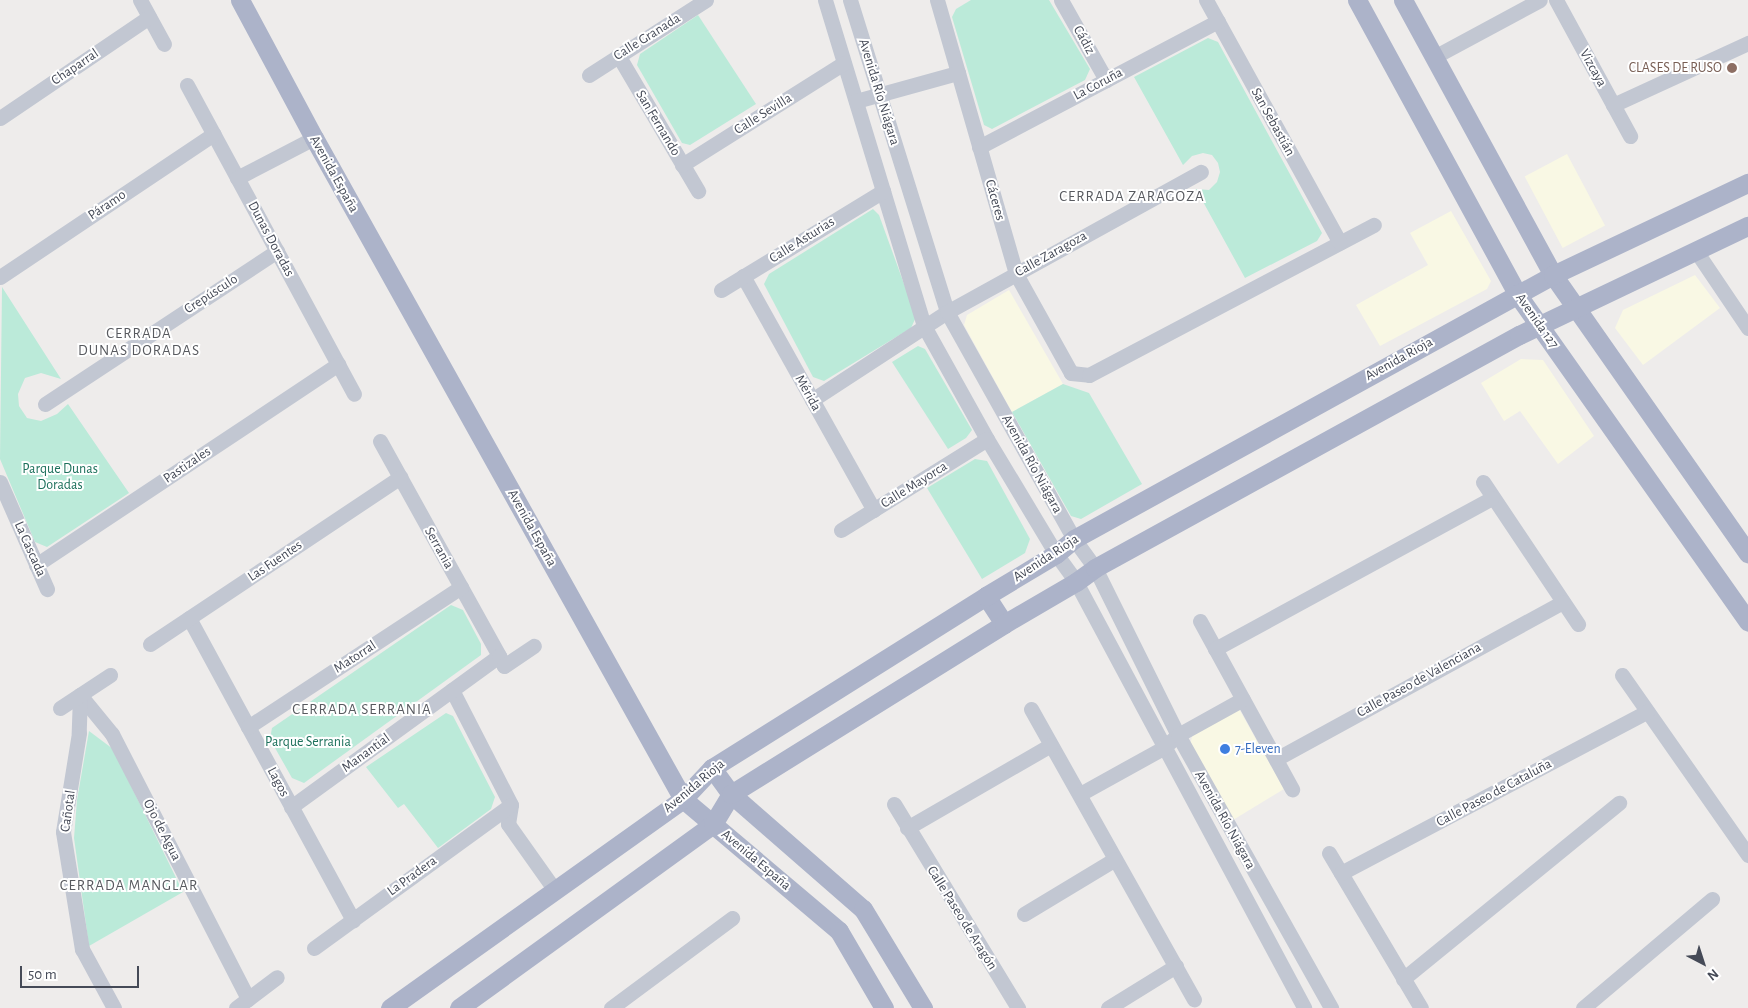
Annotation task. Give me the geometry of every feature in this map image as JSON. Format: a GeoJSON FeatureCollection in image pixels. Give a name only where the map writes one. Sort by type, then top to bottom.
{"type":"FeatureCollection","features":[{"type":"Feature","properties":{"kind":"main road","name":"Avenida España"},"geometry":{"type":"LineString","coordinates":[[240,0],[314,138],[684,799],[839,931],[884,1008]]}},
{"type":"Feature","properties":{"kind":"main road","name":"Avenida 127"},"geometry":{"type":"LineString","coordinates":[[1357,0],[1518,294],[1748,622]]}},
{"type":"Feature","properties":{"kind":"main road"},"geometry":{"type":"LineString","coordinates":[[1403,0],[1553,275],[1748,554]]}},
{"type":"Feature","properties":{"kind":"main road","name":"Avenida Rioja"},"geometry":{"type":"LineString","coordinates":[[390,1008],[554,889],[684,799],[712,768],[1056,554],[1074,539],[1553,275],[1748,183]]}},
{"type":"Feature","properties":{"kind":"main road"},"geometry":{"type":"LineString","coordinates":[[459,1008],[713,824],[731,794],[1004,624],[1076,582],[1095,568],[1539,325],[1748,226]]}},
{"type":"Feature","properties":{"kind":"main road"},"geometry":{"type":"LineString","coordinates":[[986,596],[1004,624]]}},
{"type":"Feature","properties":{"kind":"main road"},"geometry":{"type":"LineString","coordinates":[[924,636],[943,663]]}},
{"type":"Feature","properties":{"kind":"main road"},"geometry":{"type":"LineString","coordinates":[[712,768],[731,794],[863,909],[921,1008]]}},
{"type":"Feature","properties":{"kind":"street"},"geometry":{"type":"LineString","coordinates":[[140,0],[164,44]]}},
{"type":"Feature","properties":{"kind":"street","name":"Calle Granada"},"geometry":{"type":"LineString","coordinates":[[589,74],[706,0]]}},
{"type":"Feature","properties":{"kind":"street","name":"Avenida Río Niágara"},"geometry":{"type":"LineString","coordinates":[[825,0],[924,326],[987,439],[1056,554],[1076,582],[1163,748],[1304,1008]]}},
{"type":"Feature","properties":{"kind":"street","name":"Avenida Río Niágara"},"geometry":{"type":"LineString","coordinates":[[850,0],[946,312],[1074,539],[1095,568],[1178,735],[1331,1008]]}},
{"type":"Feature","properties":{"kind":"street","name":"Cádiz"},"geometry":{"type":"LineString","coordinates":[[1061,0],[1106,80]]}},
{"type":"Feature","properties":{"kind":"street","name":"San Sebastián"},"geometry":{"type":"LineString","coordinates":[[1206,0],[1340,243]]}},
{"type":"Feature","properties":{"kind":"street"},"geometry":{"type":"LineString","coordinates":[[1434,57],[1540,0]]}},
{"type":"Feature","properties":{"kind":"street","name":"Vizcaya"},"geometry":{"type":"LineString","coordinates":[[1556,0],[1630,136]]}},
{"type":"Feature","properties":{"kind":"street","name":"Cáceres"},"geometry":{"type":"LineString","coordinates":[[942,2],[958,73],[1016,274],[1071,373],[1089,375],[1340,243]]}},
{"type":"Feature","properties":{"kind":"street","name":"Chaparral"},"geometry":{"type":"LineString","coordinates":[[0,118],[149,17]]}},
{"type":"Feature","properties":{"kind":"street","name":"La Coruña"},"geometry":{"type":"LineString","coordinates":[[979,147],[1218,21]]}},
{"type":"Feature","properties":{"kind":"street"},"geometry":{"type":"LineString","coordinates":[[1613,105],[1748,43]]}},
{"type":"Feature","properties":{"kind":"street","name":"San Fernando"},"geometry":{"type":"LineString","coordinates":[[618,55],[698,192]]}},
{"type":"Feature","properties":{"kind":"street","name":"Calle Sevilla"},"geometry":{"type":"LineString","coordinates":[[682,165],[844,63]]}},
{"type":"Feature","properties":{"kind":"street"},"geometry":{"type":"LineString","coordinates":[[856,101],[958,73]]}},
{"type":"Feature","properties":{"kind":"street","name":"Dunas Doradas"},"geometry":{"type":"LineString","coordinates":[[187,85],[354,394]]}},
{"type":"Feature","properties":{"kind":"street","name":"Páramo"},"geometry":{"type":"LineString","coordinates":[[0,277],[214,134]]}},
{"type":"Feature","properties":{"kind":"street"},"geometry":{"type":"LineString","coordinates":[[237,178],[314,138]]}},
{"type":"Feature","properties":{"kind":"street","name":"Calle Zaragoza"},"geometry":{"type":"LineString","coordinates":[[812,400],[946,312],[1201,172]]}},
{"type":"Feature","properties":{"kind":"street","name":"Calle Asturias"},"geometry":{"type":"LineString","coordinates":[[721,290],[883,191]]}},
{"type":"Feature","properties":{"kind":"street"},"geometry":{"type":"LineString","coordinates":[[1340,243],[1374,225]]}},
{"type":"Feature","properties":{"kind":"street","name":"Crepúsculo"},"geometry":{"type":"LineString","coordinates":[[44,404],[277,251]]}},
{"type":"Feature","properties":{"kind":"street"},"geometry":{"type":"LineString","coordinates":[[1696,251],[1748,328]]}},
{"type":"Feature","properties":{"kind":"street","name":"Mérida"},"geometry":{"type":"LineString","coordinates":[[743,276],[874,510]]}},
{"type":"Feature","properties":{"kind":"street","name":"Pastizales"},"geometry":{"type":"LineString","coordinates":[[36,565],[338,364]]}},
{"type":"Feature","properties":{"kind":"street","name":"Calle Mayorca"},"geometry":{"type":"LineString","coordinates":[[841,530],[987,439]]}},
{"type":"Feature","properties":{"kind":"street","name":"Serrania"},"geometry":{"type":"LineString","coordinates":[[380,441],[499,656]]}},
{"type":"Feature","properties":{"kind":"street","name":"Las Fuentes"},"geometry":{"type":"LineString","coordinates":[[150,644],[400,477]]}},
{"type":"Feature","properties":{"kind":"street","name":"La Cascada"},"geometry":{"type":"LineString","coordinates":[[0,482],[47,589]]}},
{"type":"Feature","properties":{"kind":"street"},"geometry":{"type":"LineString","coordinates":[[1483,482],[1578,624]]}},
{"type":"Feature","properties":{"kind":"street"},"geometry":{"type":"LineString","coordinates":[[1215,649],[1492,498]]}},
{"type":"Feature","properties":{"kind":"street","name":"Matorral"},"geometry":{"type":"LineString","coordinates":[[248,727],[461,588]]}},
{"type":"Feature","properties":{"kind":"street","name":"Calle Paseo de Valenciana"},"geometry":{"type":"LineString","coordinates":[[1276,759],[1563,602]]}},
{"type":"Feature","properties":{"kind":"street","name":"Lagos"},"geometry":{"type":"LineString","coordinates":[[189,618],[352,920]]}},
{"type":"Feature","properties":{"kind":"street"},"geometry":{"type":"LineString","coordinates":[[1200,621],[1292,789]]}},
{"type":"Feature","properties":{"kind":"street"},"geometry":{"type":"LineString","coordinates":[[499,656],[504,666],[534,646]]}},
{"type":"Feature","properties":{"kind":"street","name":"Manantial"},"geometry":{"type":"LineString","coordinates":[[291,806],[499,656]]}},
{"type":"Feature","properties":{"kind":"street"},"geometry":{"type":"LineString","coordinates":[[60,708],[110,675]]}},
{"type":"Feature","properties":{"kind":"street"},"geometry":{"type":"LineString","coordinates":[[1622,675],[1748,855]]}},
{"type":"Feature","properties":{"kind":"street"},"geometry":{"type":"LineString","coordinates":[[452,690],[511,805],[508,824],[554,889]]}},
{"type":"Feature","properties":{"kind":"street","name":"Ojo de Agua"},"geometry":{"type":"LineString","coordinates":[[80,695],[112,734],[248,999]]}},
{"type":"Feature","properties":{"kind":"street","name":"Cañotal"},"geometry":{"type":"LineString","coordinates":[[80,695],[78,742],[63,832],[82,949],[114,1008]]}},
{"type":"Feature","properties":{"kind":"street"},"geometry":{"type":"LineString","coordinates":[[1080,794],[1163,748],[1178,735],[1243,699]]}},
{"type":"Feature","properties":{"kind":"street"},"geometry":{"type":"LineString","coordinates":[[1031,709],[1194,999]]}},
{"type":"Feature","properties":{"kind":"street","name":"Calle Paseo de Cataluña"},"geometry":{"type":"LineString","coordinates":[[1342,873],[1647,712]]}},
{"type":"Feature","properties":{"kind":"street"},"geometry":{"type":"LineString","coordinates":[[907,828],[1051,745]]}},
{"type":"Feature","properties":{"kind":"street","name":"Calle Paseo de Aragón"},"geometry":{"type":"LineString","coordinates":[[894,804],[1018,1008]]}},
{"type":"Feature","properties":{"kind":"street"},"geometry":{"type":"LineString","coordinates":[[1403,979],[1619,804]]}},
{"type":"Feature","properties":{"kind":"street","name":"La Pradera"},"geometry":{"type":"LineString","coordinates":[[314,948],[511,805]]}},
{"type":"Feature","properties":{"kind":"street"},"geometry":{"type":"LineString","coordinates":[[1329,853],[1421,1008]]}},
{"type":"Feature","properties":{"kind":"street"},"geometry":{"type":"LineString","coordinates":[[1024,914],[1115,859]]}},
{"type":"Feature","properties":{"kind":"street"},"geometry":{"type":"LineString","coordinates":[[1582,1008],[1712,898]]}},
{"type":"Feature","properties":{"kind":"street"},"geometry":{"type":"LineString","coordinates":[[611,1008],[732,918]]}},
{"type":"Feature","properties":{"kind":"street"},"geometry":{"type":"LineString","coordinates":[[1108,1008],[1176,966]]}},
{"type":"Feature","properties":{"kind":"street"},"geometry":{"type":"LineString","coordinates":[[236,1008],[277,977]]}},
{"type":"Feature","properties":{"kind":"shaded area"},"geometry":{"type":"Polygon","coordinates":[[[1567,154],[1605,226],[1563,248],[1525,177],[1567,154]]]}},
{"type":"Feature","properties":{"kind":"shaded area"},"geometry":{"type":"Polygon","coordinates":[[[1451,211],[1491,281],[1487,289],[1380,346],[1356,305],[1428,265],[1410,233],[1451,211]]]}},
{"type":"Feature","properties":{"kind":"shaded area"},"geometry":{"type":"Polygon","coordinates":[[[1695,275],[1720,308],[1643,365],[1615,328],[1623,310],[1695,275]]]}},
{"type":"Feature","properties":{"kind":"shaded area"},"geometry":{"type":"Polygon","coordinates":[[[1009,290],[1063,384],[1012,412],[964,325],[967,315],[1009,290]]]}},
{"type":"Feature","properties":{"kind":"shaded area"},"geometry":{"type":"Polygon","coordinates":[[[1521,359],[1543,360],[1594,436],[1558,464],[1520,411],[1504,421],[1481,383],[1521,359]]]}},
{"type":"Feature","properties":{"kind":"shaded area"},"geometry":{"type":"Polygon","coordinates":[[[1239,709],[1284,789],[1233,820],[1190,745],[1193,733],[1239,709]]]}},
{"type":"Feature","properties":{"kind":"green space"},"geometry":{"type":"Polygon","coordinates":[[[971,0],[1049,0],[1090,69],[1085,80],[992,129],[984,125],[952,17],[956,9],[971,0]]]}},
{"type":"Feature","properties":{"kind":"green space"},"geometry":{"type":"Polygon","coordinates":[[[698,15],[756,104],[690,145],[682,143],[637,65],[640,54],[698,15]]]}},
{"type":"Feature","properties":{"kind":"green space"},"geometry":{"type":"Polygon","coordinates":[[[1208,38],[1218,42],[1322,233],[1317,241],[1245,278],[1196,189],[1209,190],[1217,182],[1220,172],[1218,163],[1212,155],[1203,153],[1192,156],[1183,165],[1134,77],[1208,38]]]}},
{"type":"Feature","properties":{"kind":"green space"},"geometry":{"type":"Polygon","coordinates":[[[873,209],[879,215],[916,317],[911,328],[824,381],[813,377],[764,284],[769,274],[873,209]]]}},
{"type":"Feature","properties":{"kind":"green space","name":"Parque Dunas Doradas"},"geometry":{"type":"Polygon","coordinates":[[[2,287],[61,379],[41,373],[25,378],[18,394],[19,406],[27,418],[41,421],[57,414],[68,404],[129,493],[47,547],[35,542],[0,459],[2,287]]]}},
{"type":"Feature","properties":{"kind":"green space"},"geometry":{"type":"Polygon","coordinates":[[[918,346],[925,349],[972,430],[966,438],[948,449],[892,362],[918,346]]]}},
{"type":"Feature","properties":{"kind":"green space"},"geometry":{"type":"Polygon","coordinates":[[[1063,384],[1089,393],[1142,484],[1081,519],[1071,516],[1012,412],[1063,384]]]}},
{"type":"Feature","properties":{"kind":"green space"},"geometry":{"type":"Polygon","coordinates":[[[975,459],[987,461],[1030,539],[1025,553],[982,579],[927,488],[975,459]]]}},
{"type":"Feature","properties":{"kind":"green space","name":"Parque Serrania"},"geometry":{"type":"Polygon","coordinates":[[[451,605],[463,610],[481,644],[481,655],[304,783],[292,778],[270,739],[272,728],[451,605]]]}},
{"type":"Feature","properties":{"kind":"green space","name":"Parque Serrania"},"geometry":{"type":"Polygon","coordinates":[[[446,713],[453,716],[495,797],[491,809],[438,848],[404,804],[398,808],[366,767],[446,713]]]}},
{"type":"Feature","properties":{"kind":"green space"},"geometry":{"type":"Polygon","coordinates":[[[89,731],[113,749],[183,892],[89,946],[74,838],[77,800],[89,731]]]}},
{"type":"Feature","properties":{"kind":"place","name":"CLASES DE RUSO"},"geometry":{"type":"Point","coordinates":[1732,68]}},
{"type":"Feature","properties":{"kind":"place","name":"7-Eleven"},"geometry":{"type":"Point","coordinates":[1225,749]}},
{"type":"Feature","properties":{"kind":"district","name":"CERRADA ZARAGOZA"},"geometry":{"type":"Point","coordinates":[1132,197]}},
{"type":"Feature","properties":{"kind":"district","name":"CERRADA DUNAS DORADAS"},"geometry":{"type":"Point","coordinates":[139,342]}},
{"type":"Feature","properties":{"kind":"district","name":"CERRADA SERRANIA"},"geometry":{"type":"Point","coordinates":[362,710]}},
{"type":"Feature","properties":{"kind":"district","name":"CERRADA MANGLAR"},"geometry":{"type":"Point","coordinates":[129,886]}}]}
